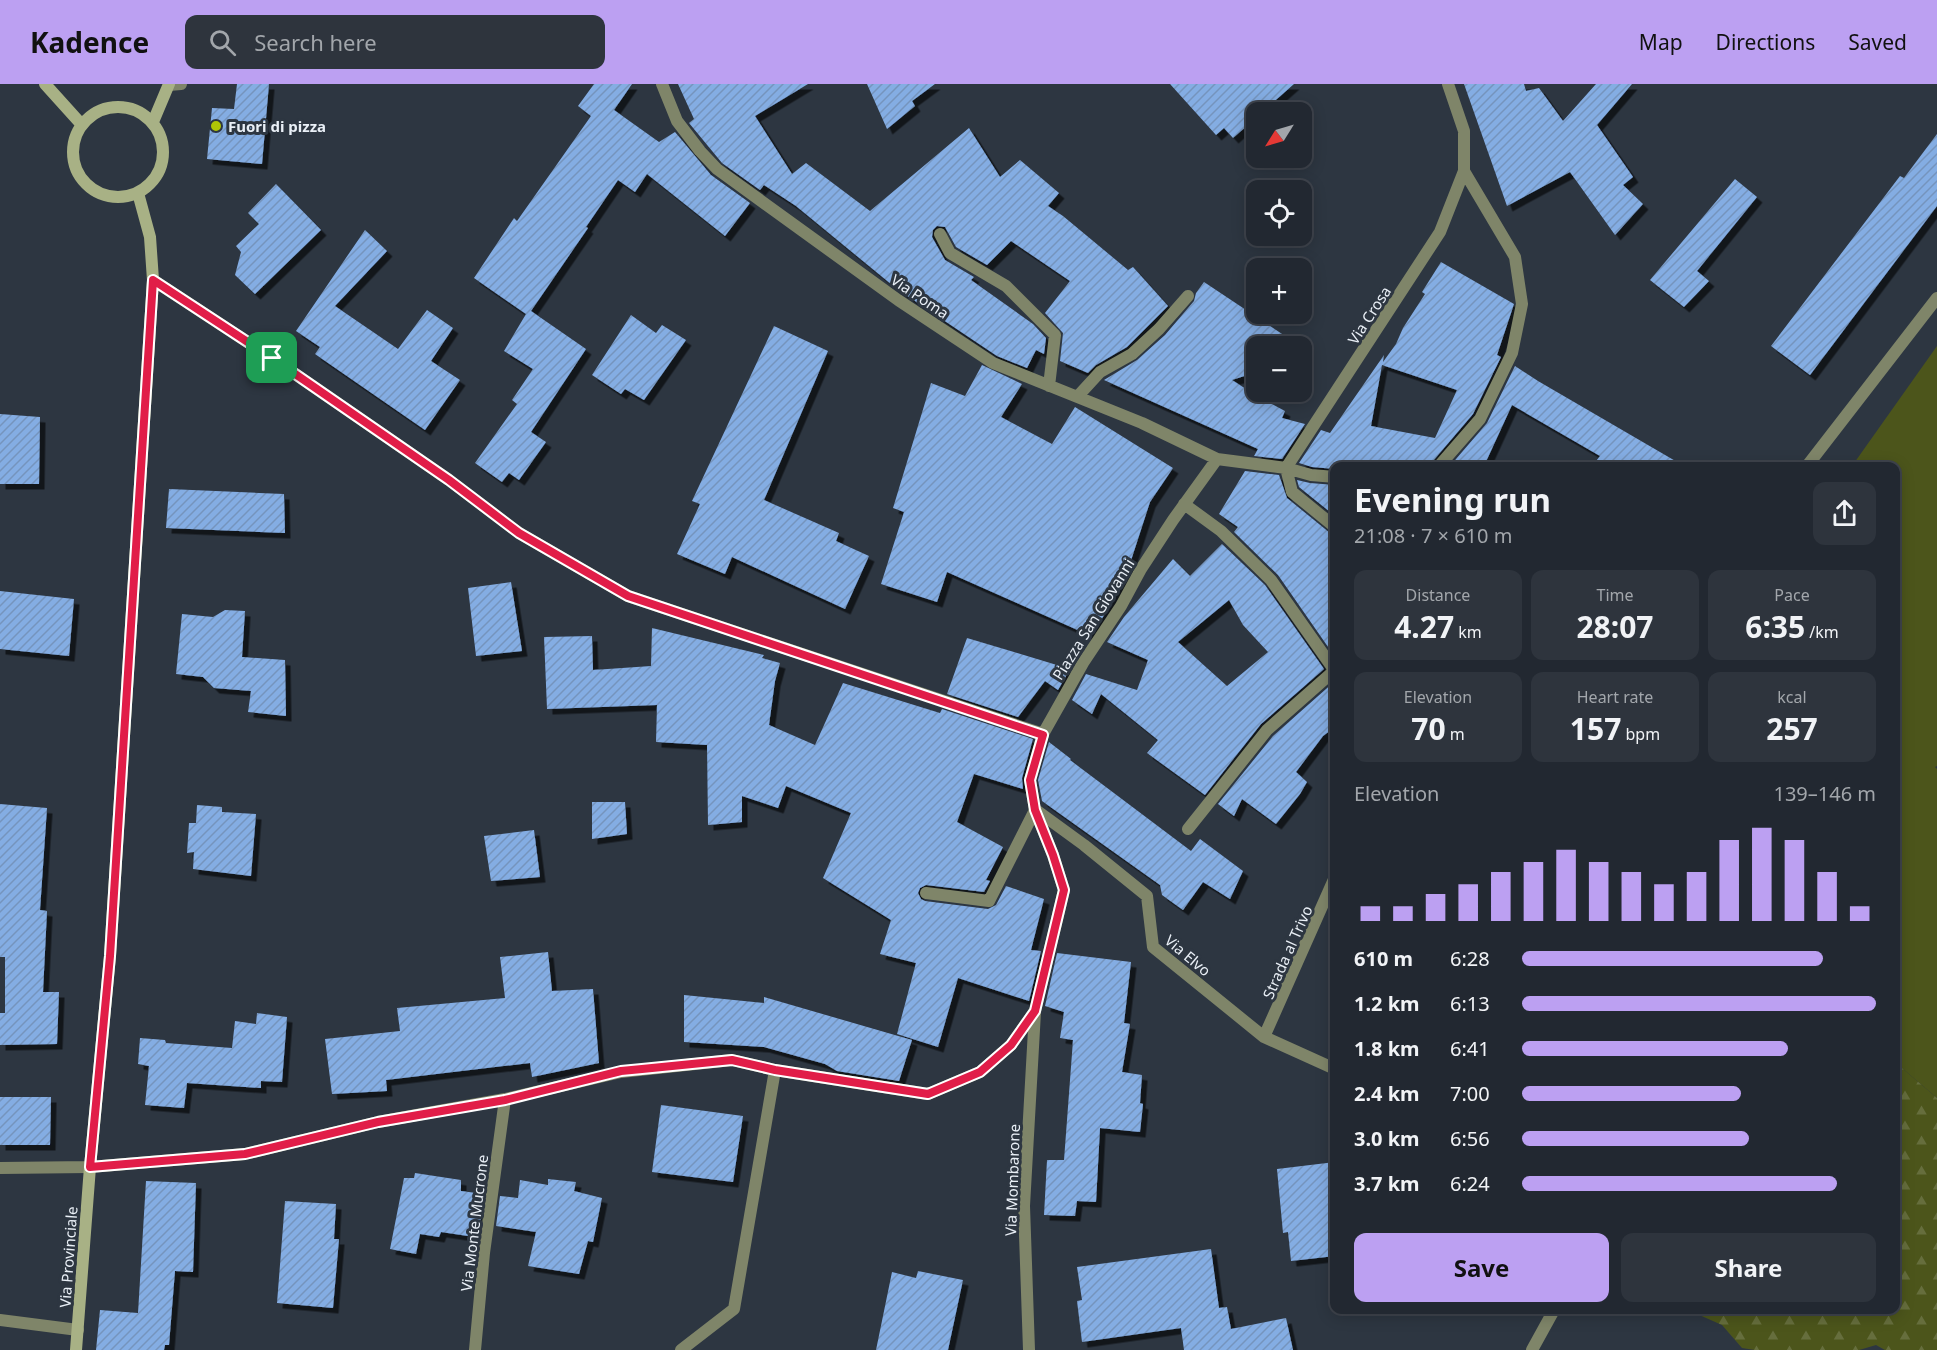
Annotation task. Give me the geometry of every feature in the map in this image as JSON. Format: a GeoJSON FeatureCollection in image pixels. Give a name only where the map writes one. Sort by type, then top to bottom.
{"type":"FeatureCollection","features":[{"type":"Feature","properties":{"kind":"street"},"geometry":{"type":"LineString","coordinates":[[45,84],[82,125]]}},
{"type":"Feature","properties":{"kind":"street"},"geometry":{"type":"LineString","coordinates":[[153,122],[173,84]]}},
{"type":"Feature","properties":{"kind":"street","name":"Via Poma"},"geometry":{"type":"LineString","coordinates":[[662,84],[677,120],[717,169],[898,300],[993,363],[1142,423],[1217,459]]}},
{"type":"Feature","properties":{"kind":"street","name":"Via Crosa"},"geometry":{"type":"LineString","coordinates":[[1286,468],[1440,232],[1464,171],[1464,131],[1448,84]]}},
{"type":"Feature","properties":{"kind":"street"},"geometry":{"type":"LineString","coordinates":[[117,106],[130,108],[153,122],[164,148],[163,161],[158,175],[149,186],[123,198],[95,191],[83,181],[76,168],[73,153],[75,138],[82,125],[97,112],[117,106]]}},
{"type":"Feature","properties":{"kind":"street"},"geometry":{"type":"LineString","coordinates":[[1442,462],[1480,419],[1512,353],[1522,304],[1515,257],[1464,171]]}},
{"type":"Feature","properties":{"kind":"street","name":"Via Provinciale"},"geometry":{"type":"LineString","coordinates":[[76,1350],[110,956],[153,280],[150,237],[138,193]]}},
{"type":"Feature","properties":{"kind":"street"},"geometry":{"type":"LineString","coordinates":[[940,234],[950,254],[1006,286],[1055,335],[1049,386]]}},
{"type":"Feature","properties":{"kind":"street"},"geometry":{"type":"LineString","coordinates":[[153,280],[272,358],[449,480],[519,533],[628,596],[1043,735]]}},
{"type":"Feature","properties":{"kind":"street"},"geometry":{"type":"LineString","coordinates":[[1078,396],[1100,372],[1132,354],[1160,329],[1188,296]]}},
{"type":"Feature","properties":{"kind":"street"},"geometry":{"type":"LineString","coordinates":[[1810,462],[1937,298]]}},
{"type":"Feature","properties":{"kind":"street"},"geometry":{"type":"LineString","coordinates":[[1217,459],[1286,468],[1311,476],[1330,477]]}},
{"type":"Feature","properties":{"kind":"street","name":"Piazza San Giovanni"},"geometry":{"type":"LineString","coordinates":[[1035,1011],[1064,890],[1035,810],[1030,780],[1043,735],[1083,663],[1121,606],[1141,569],[1217,459]]}},
{"type":"Feature","properties":{"kind":"street"},"geometry":{"type":"LineString","coordinates":[[1286,468],[1292,492],[1330,523]]}},
{"type":"Feature","properties":{"kind":"street"},"geometry":{"type":"LineString","coordinates":[[1184,504],[1221,531],[1271,580],[1330,663]]}},
{"type":"Feature","properties":{"kind":"street"},"geometry":{"type":"LineString","coordinates":[[1188,829],[1267,730],[1330,674]]}},
{"type":"Feature","properties":{"kind":"street"},"geometry":{"type":"LineString","coordinates":[[926,893],[989,901],[1035,810]]}},
{"type":"Feature","properties":{"kind":"street","name":"Via Elvo"},"geometry":{"type":"LineString","coordinates":[[1035,810],[1084,845],[1147,897],[1153,947],[1264,1037],[1330,1067]]}},
{"type":"Feature","properties":{"kind":"street","name":"Strada al Trivo"},"geometry":{"type":"LineString","coordinates":[[1264,1037],[1330,889]]}},
{"type":"Feature","properties":{"kind":"street"},"geometry":{"type":"LineString","coordinates":[[0,1168],[90,1167],[245,1154],[378,1122],[505,1100],[621,1071],[732,1060],[775,1070],[928,1094],[980,1072],[1011,1045],[1035,1011]]}},
{"type":"Feature","properties":{"kind":"street","name":"Via Mombarone"},"geometry":{"type":"LineString","coordinates":[[1029,1350],[1024,1206],[1035,1011]]}},
{"type":"Feature","properties":{"kind":"street"},"geometry":{"type":"LineString","coordinates":[[681,1350],[734,1309],[775,1070]]}},
{"type":"Feature","properties":{"kind":"street","name":"Via Monte Mucrone"},"geometry":{"type":"LineString","coordinates":[[475,1350],[484,1253],[505,1100]]}},
{"type":"Feature","properties":{"kind":"street"},"geometry":{"type":"LineString","coordinates":[[1532,1350],[1552,1314]]}},
{"type":"Feature","properties":{"kind":"street"},"geometry":{"type":"LineString","coordinates":[[0,1320],[78,1330]]}},
{"type":"Feature","properties":{"kind":"green space"},"geometry":{"type":"Polygon","coordinates":[[[1937,346],[1937,766],[1935,767],[1937,769],[1937,1098],[1900,1066],[1900,462],[1855,462],[1937,346]]]}},
{"type":"Feature","properties":{"kind":"green space"},"geometry":{"type":"Polygon","coordinates":[[[1900,1066],[1937,1098],[1937,1350],[1885,1350],[1876,1345],[1859,1350],[1755,1350],[1742,1348],[1722,1325],[1697,1314],[1900,1314],[1900,1066]]]}},
{"type":"Feature","properties":{"kind":"building"},"geometry":{"type":"Polygon","coordinates":[[[237,84],[269,84],[262,164],[207,159],[212,108],[234,109],[237,84]]]}},
{"type":"Feature","properties":{"kind":"building"},"geometry":{"type":"Polygon","coordinates":[[[594,84],[632,84],[614,110],[659,142],[675,132],[711,175],[750,203],[725,236],[647,174],[635,192],[618,180],[531,311],[586,349],[531,432],[546,442],[519,480],[509,473],[502,482],[475,463],[517,404],[512,400],[533,369],[504,351],[526,314],[474,278],[514,218],[517,221],[591,116],[578,106],[594,84]]]}},
{"type":"Feature","properties":{"kind":"building"},"geometry":{"type":"Polygon","coordinates":[[[678,84],[808,84],[755,116],[792,174],[806,163],[870,211],[969,128],[1000,177],[1020,160],[1059,193],[1048,206],[1128,270],[1133,267],[1168,306],[1127,347],[1096,365],[1088,373],[1060,361],[1063,333],[1045,313],[1070,281],[1011,241],[987,265],[956,247],[945,227],[937,226],[933,230],[932,237],[945,260],[974,277],[971,280],[1033,324],[1046,338],[1044,354],[1036,350],[1027,368],[997,356],[897,289],[796,206],[764,185],[760,190],[722,163],[689,123],[694,119],[678,84]]]}},
{"type":"Feature","properties":{"kind":"building"},"geometry":{"type":"Polygon","coordinates":[[[867,84],[935,84],[912,101],[915,106],[887,129],[867,84]]]}},
{"type":"Feature","properties":{"kind":"building"},"geometry":{"type":"Polygon","coordinates":[[[1170,84],[1294,84],[1273,102],[1246,102],[1246,127],[1233,138],[1224,128],[1216,135],[1170,84]]]}},
{"type":"Feature","properties":{"kind":"building"},"geometry":{"type":"Polygon","coordinates":[[[1464,84],[1524,84],[1526,91],[1539,88],[1563,121],[1596,84],[1632,84],[1597,125],[1633,177],[1623,185],[1643,204],[1615,235],[1570,172],[1507,206],[1464,84]]]}},
{"type":"Feature","properties":{"kind":"building"},"geometry":{"type":"Polygon","coordinates":[[[1937,134],[1937,206],[1810,375],[1771,346],[1900,176],[1904,178],[1937,134]]]}},
{"type":"Feature","properties":{"kind":"building"},"geometry":{"type":"Polygon","coordinates":[[[1735,179],[1757,197],[1697,271],[1709,281],[1684,307],[1650,280],[1735,179]]]}},
{"type":"Feature","properties":{"kind":"building"},"geometry":{"type":"Polygon","coordinates":[[[276,184],[321,230],[255,294],[235,275],[241,252],[236,246],[259,224],[248,213],[276,184]]]}},
{"type":"Feature","properties":{"kind":"building"},"geometry":{"type":"Polygon","coordinates":[[[365,230],[387,251],[335,306],[398,349],[427,310],[453,328],[431,361],[460,380],[425,430],[315,354],[320,347],[296,331],[365,230]]]}},
{"type":"Feature","properties":{"kind":"building"},"geometry":{"type":"Polygon","coordinates":[[[1441,262],[1514,304],[1497,355],[1501,357],[1473,414],[1433,462],[1330,462],[1330,469],[1299,463],[1321,430],[1330,433],[1384,355],[1383,362],[1425,294],[1422,292],[1441,262]],[[1382,365],[1371,426],[1435,438],[1457,390],[1382,365]]]}},
{"type":"Feature","properties":{"kind":"building"},"geometry":{"type":"Polygon","coordinates":[[[1204,282],[1246,310],[1246,324],[1267,324],[1285,336],[1246,336],[1246,376],[1232,380],[1246,389],[1246,402],[1268,402],[1285,411],[1282,418],[1305,424],[1282,459],[1254,456],[1258,449],[1104,380],[1137,360],[1165,335],[1194,301],[1196,293],[1204,282]]]}},
{"type":"Feature","properties":{"kind":"building"},"geometry":{"type":"Polygon","coordinates":[[[631,315],[656,333],[662,325],[686,340],[644,400],[625,389],[621,394],[592,375],[631,315]]]}},
{"type":"Feature","properties":{"kind":"building"},"geometry":{"type":"Polygon","coordinates":[[[774,326],[828,351],[764,500],[839,533],[836,541],[869,556],[845,609],[732,557],[725,574],[677,554],[700,504],[692,501],[774,326]]]}},
{"type":"Feature","properties":{"kind":"building"},"geometry":{"type":"Polygon","coordinates":[[[982,365],[1022,384],[1001,417],[1052,444],[1075,407],[1173,468],[1150,502],[1123,585],[1091,636],[947,572],[937,602],[881,584],[904,512],[893,508],[931,383],[965,396],[982,365]]]}},
{"type":"Feature","properties":{"kind":"building"},"geometry":{"type":"Polygon","coordinates":[[[1515,366],[1677,462],[1595,462],[1600,456],[1512,405],[1486,462],[1453,462],[1487,423],[1515,366]]]}},
{"type":"Feature","properties":{"kind":"building"},"geometry":{"type":"Polygon","coordinates":[[[0,414],[40,417],[39,484],[0,484],[0,414]]]}},
{"type":"Feature","properties":{"kind":"building"},"geometry":{"type":"Polygon","coordinates":[[[1245,471],[1279,475],[1287,498],[1330,533],[1330,650],[1278,575],[1234,532],[1238,527],[1219,514],[1245,471]]]}},
{"type":"Feature","properties":{"kind":"building"},"geometry":{"type":"Polygon","coordinates":[[[1297,480],[1330,485],[1330,512],[1299,487],[1297,480]]]}},
{"type":"Feature","properties":{"kind":"building"},"geometry":{"type":"Polygon","coordinates":[[[169,489],[284,494],[285,533],[166,528],[169,489]]]}},
{"type":"Feature","properties":{"kind":"building"},"geometry":{"type":"Polygon","coordinates":[[[1222,544],[1265,585],[1324,669],[1261,724],[1205,795],[1147,753],[1158,740],[1101,694],[1092,714],[1072,700],[1086,674],[1137,690],[1148,660],[1107,642],[1124,617],[1173,559],[1190,576],[1222,544]],[[1229,600],[1178,642],[1227,686],[1268,652],[1243,625],[1229,600]]]}},
{"type":"Feature","properties":{"kind":"building"},"geometry":{"type":"Polygon","coordinates":[[[511,582],[522,651],[476,656],[468,588],[511,582]]]}},
{"type":"Feature","properties":{"kind":"building"},"geometry":{"type":"Polygon","coordinates":[[[0,591],[74,599],[69,656],[0,649],[0,591]]]}},
{"type":"Feature","properties":{"kind":"building"},"geometry":{"type":"Polygon","coordinates":[[[225,610],[245,611],[242,657],[285,660],[286,716],[248,712],[251,691],[214,688],[203,677],[176,674],[182,614],[213,617],[225,610]]]}},
{"type":"Feature","properties":{"kind":"building"},"geometry":{"type":"Polygon","coordinates":[[[652,628],[764,655],[762,658],[780,663],[769,725],[815,745],[843,683],[940,713],[942,709],[1033,739],[1022,778],[1023,789],[974,774],[957,822],[1003,847],[986,880],[990,881],[984,892],[926,885],[920,888],[918,893],[925,901],[988,909],[996,905],[1006,886],[1044,899],[1031,950],[1041,951],[1029,1001],[958,978],[938,1047],[897,1034],[916,963],[880,954],[891,920],[823,878],[851,813],[786,786],[778,808],[742,796],[742,822],[708,825],[707,745],[656,742],[657,705],[547,709],[544,637],[592,636],[593,670],[651,666],[652,628]]]}},
{"type":"Feature","properties":{"kind":"building"},"geometry":{"type":"Polygon","coordinates":[[[967,638],[1070,669],[1058,690],[1045,681],[1018,717],[947,694],[967,638]]]}},
{"type":"Feature","properties":{"kind":"building"},"geometry":{"type":"Polygon","coordinates":[[[1330,685],[1330,731],[1323,736],[1296,772],[1307,782],[1300,794],[1276,824],[1242,799],[1234,816],[1218,804],[1273,736],[1330,685]]]}},
{"type":"Feature","properties":{"kind":"building"},"geometry":{"type":"Polygon","coordinates":[[[1049,742],[1191,851],[1200,839],[1243,871],[1230,899],[1203,882],[1183,910],[1162,895],[1160,885],[1042,801],[1038,780],[1049,742]]]}},
{"type":"Feature","properties":{"kind":"building"},"geometry":{"type":"Polygon","coordinates":[[[592,802],[625,802],[627,834],[592,839],[592,802]]]}},
{"type":"Feature","properties":{"kind":"building"},"geometry":{"type":"Polygon","coordinates":[[[0,804],[47,808],[40,910],[47,911],[43,992],[59,992],[57,1044],[0,1045],[0,1013],[5,1013],[5,957],[0,957],[0,804]]]}},
{"type":"Feature","properties":{"kind":"building"},"geometry":{"type":"Polygon","coordinates":[[[197,805],[222,807],[222,812],[256,814],[251,876],[193,869],[194,852],[187,853],[189,823],[196,823],[197,805]]]}},
{"type":"Feature","properties":{"kind":"building"},"geometry":{"type":"Polygon","coordinates":[[[534,830],[540,877],[491,881],[484,836],[534,830]]]}},
{"type":"Feature","properties":{"kind":"building"},"geometry":{"type":"Polygon","coordinates":[[[548,952],[552,991],[593,989],[599,1063],[532,1077],[530,1063],[386,1080],[387,1091],[332,1094],[325,1039],[400,1031],[397,1008],[505,998],[500,957],[548,952]]]}},
{"type":"Feature","properties":{"kind":"building"},"geometry":{"type":"Polygon","coordinates":[[[1057,953],[1131,962],[1124,1023],[1130,1024],[1122,1072],[1142,1075],[1140,1103],[1143,1104],[1140,1132],[1100,1128],[1096,1202],[1077,1201],[1075,1216],[1044,1215],[1047,1160],[1064,1160],[1073,1040],[1060,1038],[1064,1012],[1045,1006],[1057,953]]]}},
{"type":"Feature","properties":{"kind":"building"},"geometry":{"type":"Polygon","coordinates":[[[684,995],[764,1003],[764,997],[912,1040],[899,1081],[837,1071],[825,1064],[764,1047],[684,1042],[684,995]]]}},
{"type":"Feature","properties":{"kind":"building"},"geometry":{"type":"Polygon","coordinates":[[[257,1013],[287,1017],[282,1082],[261,1081],[261,1088],[187,1083],[184,1108],[145,1105],[149,1066],[138,1064],[140,1038],[165,1040],[166,1043],[232,1048],[235,1021],[256,1024],[257,1013]]]}},
{"type":"Feature","properties":{"kind":"building"},"geometry":{"type":"Polygon","coordinates":[[[0,1097],[51,1097],[50,1145],[0,1145],[0,1097]]]}},
{"type":"Feature","properties":{"kind":"building"},"geometry":{"type":"Polygon","coordinates":[[[661,1105],[743,1116],[733,1182],[652,1172],[661,1105]]]}},
{"type":"Feature","properties":{"kind":"building"},"geometry":{"type":"Polygon","coordinates":[[[1330,1163],[1330,1257],[1291,1261],[1288,1232],[1283,1233],[1277,1169],[1330,1163]]]}},
{"type":"Feature","properties":{"kind":"building"},"geometry":{"type":"Polygon","coordinates":[[[415,1173],[461,1180],[461,1191],[484,1194],[480,1224],[471,1222],[468,1236],[441,1232],[439,1237],[420,1234],[416,1254],[390,1249],[404,1178],[414,1178],[415,1173]]]}},
{"type":"Feature","properties":{"kind":"building"},"geometry":{"type":"Polygon","coordinates":[[[548,1179],[576,1182],[574,1191],[602,1198],[593,1242],[588,1241],[579,1274],[528,1266],[536,1232],[496,1226],[500,1196],[518,1198],[520,1180],[548,1185],[548,1179]]]}},
{"type":"Feature","properties":{"kind":"building"},"geometry":{"type":"Polygon","coordinates":[[[146,1181],[196,1183],[193,1272],[175,1271],[169,1345],[165,1345],[164,1350],[96,1350],[100,1310],[138,1313],[146,1181]]]}},
{"type":"Feature","properties":{"kind":"building"},"geometry":{"type":"Polygon","coordinates":[[[285,1201],[336,1204],[334,1239],[339,1239],[333,1308],[277,1303],[285,1201]]]}},
{"type":"Feature","properties":{"kind":"building"},"geometry":{"type":"Polygon","coordinates":[[[1211,1249],[1219,1308],[1227,1307],[1231,1329],[1286,1318],[1293,1350],[1184,1350],[1181,1328],[1082,1342],[1077,1301],[1082,1300],[1077,1267],[1211,1249]]]}},
{"type":"Feature","properties":{"kind":"building"},"geometry":{"type":"Polygon","coordinates":[[[918,1271],[963,1280],[948,1350],[876,1350],[892,1272],[916,1278],[918,1271]]]}},
{"type":"Feature","properties":{"kind":"place","name":"Fuori di pizza"},"geometry":{"type":"Point","coordinates":[216,126]}},
{"type":"Feature","properties":{"kind":"route"},"geometry":{"type":"LineString","coordinates":[[153,280],[272,358],[449,480],[519,533],[628,596],[1043,735],[1030,780],[1035,810],[1064,890],[1035,1011],[1011,1045],[980,1072],[928,1094],[775,1070],[732,1060],[621,1071],[505,1100],[378,1122],[245,1154],[90,1167],[110,956],[153,280]]}}]}
